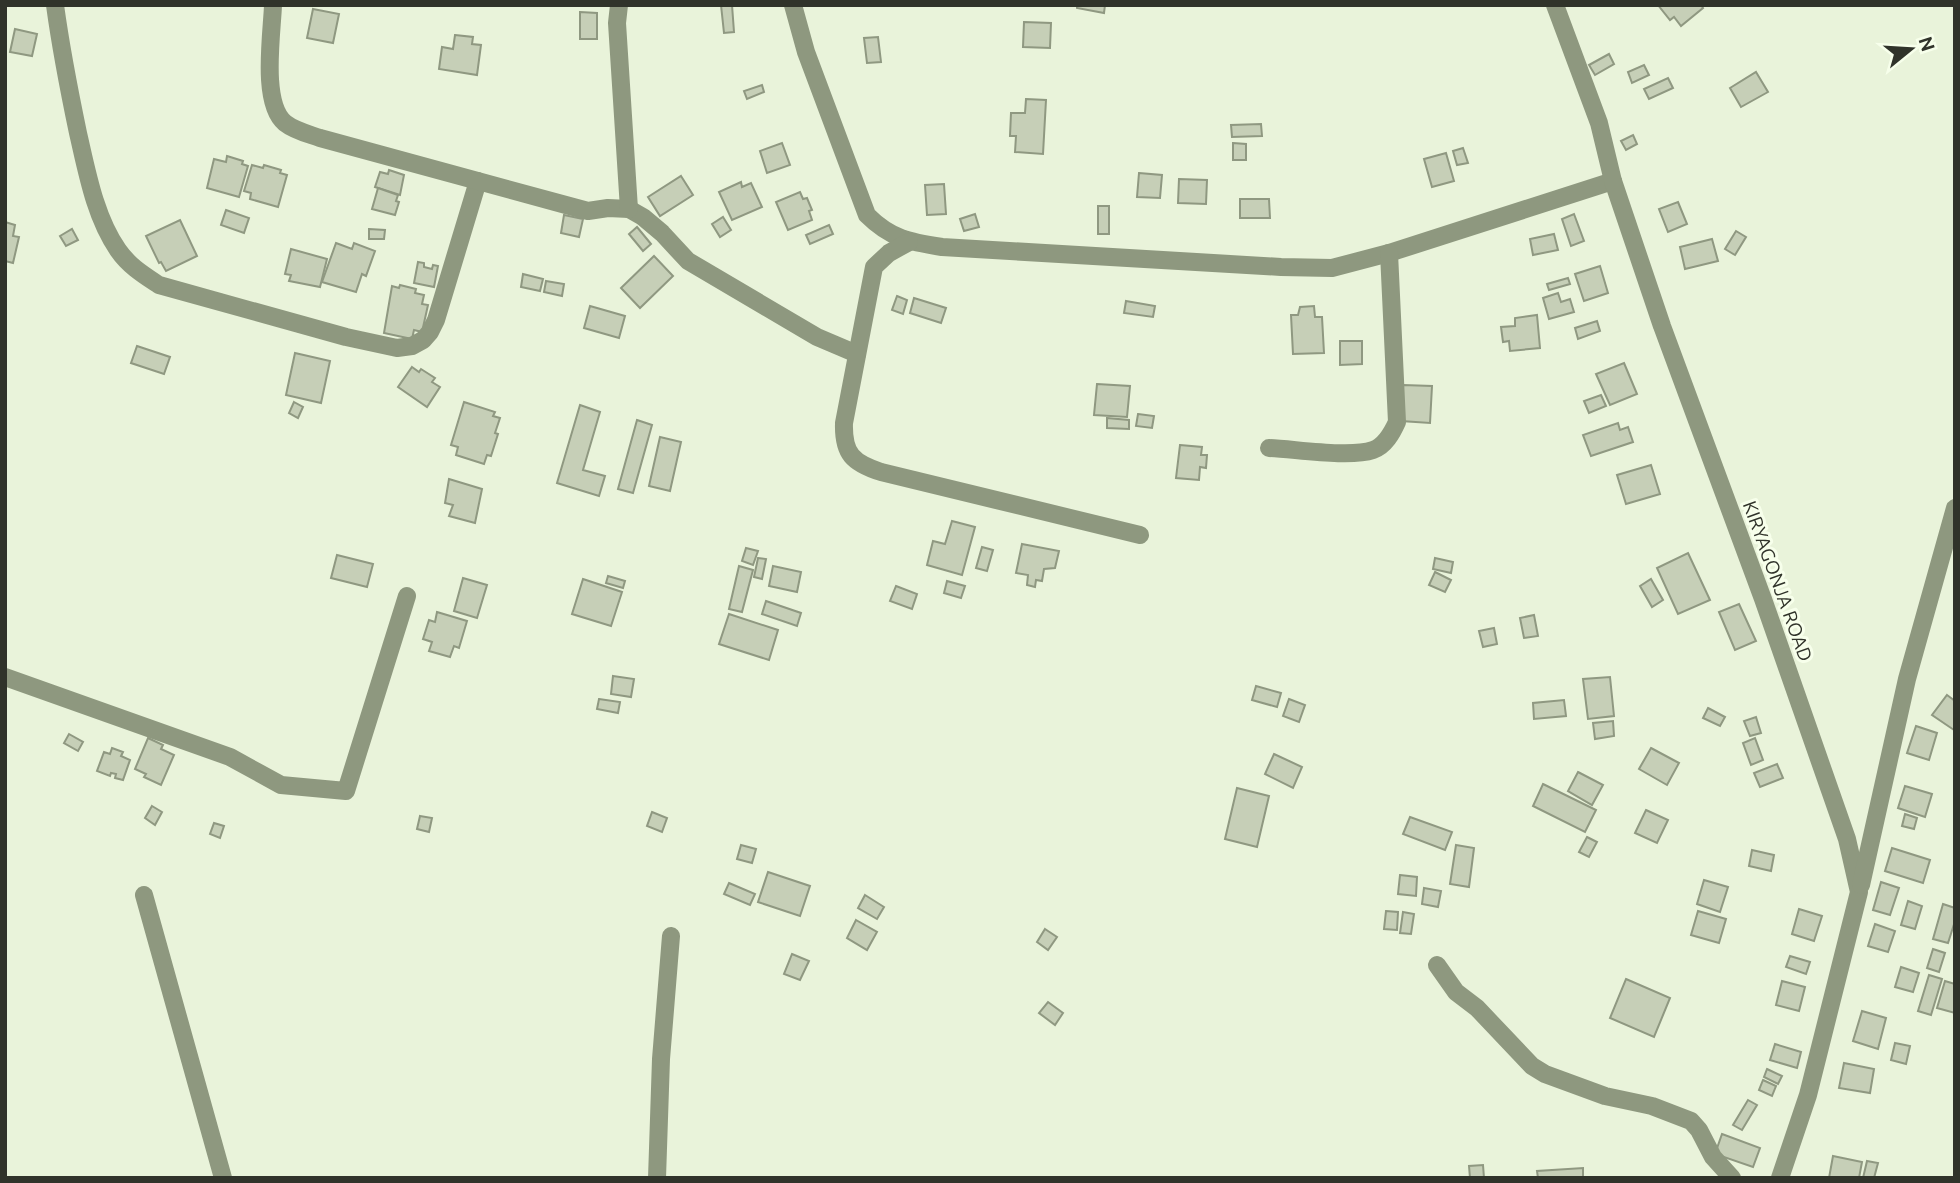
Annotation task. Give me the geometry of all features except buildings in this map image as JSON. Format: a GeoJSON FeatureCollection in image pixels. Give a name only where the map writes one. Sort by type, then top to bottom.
{"type":"FeatureCollection","features":[{"type":"Feature","properties":{"kind":"street"},"geometry":{"type":"LineString","coordinates":[[55,5],[61,54],[83,156],[102,219],[118,250],[138,272],[159,285],[346,337],[397,348],[412,345],[430,332],[436,320],[478,181]]}},
{"type":"Feature","properties":{"kind":"street"},"geometry":{"type":"LineString","coordinates":[[272,5],[273,105],[283,121],[297,130],[588,211],[629,209],[663,233],[688,261],[817,337],[857,354]]}},
{"type":"Feature","properties":{"kind":"street"},"geometry":{"type":"LineString","coordinates":[[619,5],[617,23],[629,209]]}},
{"type":"Feature","properties":{"kind":"street"},"geometry":{"type":"LineString","coordinates":[[793,5],[806,52],[867,215],[882,231],[909,242],[942,247],[1332,268],[1389,253],[1614,181]]}},
{"type":"Feature","properties":{"kind":"street","name":"KIRYAGONJA ROAD"},"geometry":{"type":"LineString","coordinates":[[1555,5],[1599,123],[1614,181],[1662,326],[1763,599],[1847,839],[1859,892],[1808,1095],[1780,1178]]}},
{"type":"Feature","properties":{"kind":"street"},"geometry":{"type":"LineString","coordinates":[[909,242],[889,253],[874,267],[844,423],[844,439],[849,453],[861,465],[881,472],[1140,535]]}},
{"type":"Feature","properties":{"kind":"street"},"geometry":{"type":"LineString","coordinates":[[1269,448],[1353,453],[1373,450],[1384,444],[1392,434],[1397,422],[1389,253]]}},
{"type":"Feature","properties":{"kind":"street"},"geometry":{"type":"LineString","coordinates":[[1859,892],[1907,679],[1955,508]]}},
{"type":"Feature","properties":{"kind":"street"},"geometry":{"type":"LineString","coordinates":[[5,677],[230,757],[281,785],[346,791],[407,596]]}},
{"type":"Feature","properties":{"kind":"street"},"geometry":{"type":"LineString","coordinates":[[144,895],[223,1178]]}},
{"type":"Feature","properties":{"kind":"street"},"geometry":{"type":"LineString","coordinates":[[657,1178],[661,1059],[671,936]]}},
{"type":"Feature","properties":{"kind":"street"},"geometry":{"type":"LineString","coordinates":[[1437,965],[1456,992],[1477,1008],[1532,1066],[1545,1074],[1605,1096],[1652,1107],[1691,1121],[1699,1130],[1713,1157],[1732,1178]]}}]}
